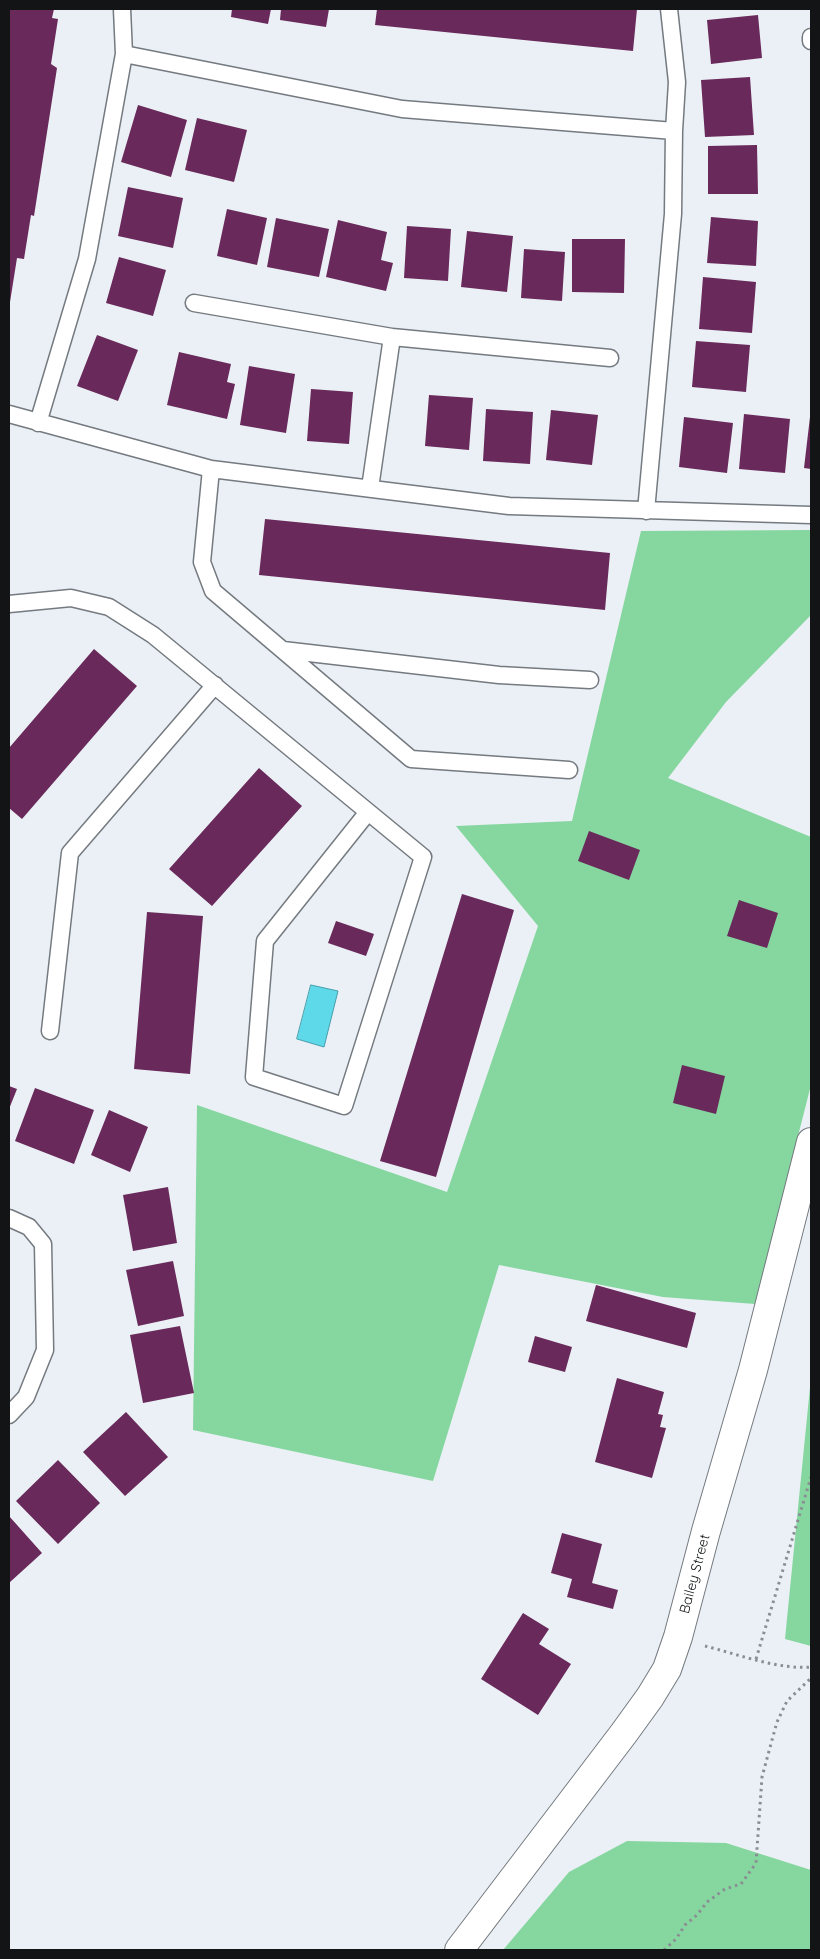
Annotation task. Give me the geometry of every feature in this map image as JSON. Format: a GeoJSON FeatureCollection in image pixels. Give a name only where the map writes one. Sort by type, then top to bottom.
{"type":"FeatureCollection","features":[{"type":"Feature","properties":{"kind":"street","name":"Bailey Street"},"geometry":{"type":"LineString","coordinates":[[460,1950],[650,1697],[667,1669],[678,1637],[753,1370],[811,1142]]}},
{"type":"Feature","properties":{"kind":"lane"},"geometry":{"type":"LineString","coordinates":[[38,423],[88,259],[124,54],[122,9]]}},
{"type":"Feature","properties":{"kind":"lane"},"geometry":{"type":"LineString","coordinates":[[646,511],[673,214],[674,131],[677,82],[669,9]]}},
{"type":"Feature","properties":{"kind":"lane"},"geometry":{"type":"LineString","coordinates":[[124,54],[402,109],[674,131]]}},
{"type":"Feature","properties":{"kind":"lane"},"geometry":{"type":"LineString","coordinates":[[194,303],[392,337],[610,358]]}},
{"type":"Feature","properties":{"kind":"lane"},"geometry":{"type":"LineString","coordinates":[[370,488],[392,337]]}},
{"type":"Feature","properties":{"kind":"lane"},"geometry":{"type":"LineString","coordinates":[[9,414],[210,469],[509,506],[811,515]]}},
{"type":"Feature","properties":{"kind":"lane"},"geometry":{"type":"LineString","coordinates":[[210,469],[202,562],[213,591],[411,759],[569,770]]}},
{"type":"Feature","properties":{"kind":"lane"},"geometry":{"type":"LineString","coordinates":[[9,604],[71,598],[109,607],[153,635],[423,857],[344,1106],[254,1077],[265,941],[368,812]]}},
{"type":"Feature","properties":{"kind":"lane"},"geometry":{"type":"LineString","coordinates":[[283,650],[499,675],[590,680]]}},
{"type":"Feature","properties":{"kind":"lane"},"geometry":{"type":"LineString","coordinates":[[50,1030],[70,853],[214,685]]}},
{"type":"Feature","properties":{"kind":"lane"},"geometry":{"type":"LineString","coordinates":[[9,1218],[29,1227],[43,1244],[45,1350],[26,1397],[9,1415]]}},
{"type":"Feature","properties":{"kind":"path"},"geometry":{"type":"LineString","coordinates":[[756,1659],[811,1477]]}},
{"type":"Feature","properties":{"kind":"path"},"geometry":{"type":"LineString","coordinates":[[678,1637],[756,1659],[803,1668],[811,1667]]}},
{"type":"Feature","properties":{"kind":"path"},"geometry":{"type":"LineString","coordinates":[[664,1950],[676,1939],[685,1925],[697,1916],[707,1902],[725,1890],[741,1884],[756,1863],[762,1777],[777,1722],[787,1701],[811,1678]]}},
{"type":"Feature","properties":{"kind":"green space"},"geometry":{"type":"Polygon","coordinates":[[[811,530],[811,615],[726,702],[668,778],[811,837],[811,1085],[755,1304],[663,1297],[499,1265],[433,1481],[193,1430],[197,1105],[447,1192],[538,926],[456,826],[572,821],[641,531],[811,530]]]}},
{"type":"Feature","properties":{"kind":"green space"},"geometry":{"type":"Polygon","coordinates":[[[811,1377],[811,1646],[785,1639],[811,1377]]]}},
{"type":"Feature","properties":{"kind":"green space"},"geometry":{"type":"Polygon","coordinates":[[[627,1841],[726,1843],[811,1870],[811,1950],[503,1950],[569,1872],[627,1841]]]}},
{"type":"Feature","properties":{"kind":"water"},"geometry":{"type":"Polygon","coordinates":[[[311,985],[338,991],[324,1047],[297,1039],[311,985]]]}},
{"type":"Feature","properties":{"kind":"building"},"geometry":{"type":"Polygon","coordinates":[[[9,9],[54,9],[52,18],[58,19],[51,64],[57,68],[34,216],[31,215],[24,259],[17,258],[10,302],[9,9]]]}},
{"type":"Feature","properties":{"kind":"building"},"geometry":{"type":"Polygon","coordinates":[[[232,9],[271,9],[268,24],[231,17],[232,9]]]}},
{"type":"Feature","properties":{"kind":"building"},"geometry":{"type":"Polygon","coordinates":[[[281,9],[329,9],[326,27],[280,20],[281,9]]]}},
{"type":"Feature","properties":{"kind":"building"},"geometry":{"type":"Polygon","coordinates":[[[377,9],[637,9],[633,51],[375,25],[377,9]]]}},
{"type":"Feature","properties":{"kind":"building"},"geometry":{"type":"Polygon","coordinates":[[[758,15],[762,58],[711,64],[707,20],[758,15]]]}},
{"type":"Feature","properties":{"kind":"building"},"geometry":{"type":"Polygon","coordinates":[[[750,77],[754,135],[705,137],[701,80],[750,77]]]}},
{"type":"Feature","properties":{"kind":"building"},"geometry":{"type":"Polygon","coordinates":[[[138,105],[187,120],[171,177],[121,162],[138,105]]]}},
{"type":"Feature","properties":{"kind":"building"},"geometry":{"type":"Polygon","coordinates":[[[197,118],[247,130],[234,182],[185,170],[197,118]]]}},
{"type":"Feature","properties":{"kind":"building"},"geometry":{"type":"Polygon","coordinates":[[[757,145],[758,194],[708,194],[708,146],[757,145]]]}},
{"type":"Feature","properties":{"kind":"building"},"geometry":{"type":"Polygon","coordinates":[[[128,187],[183,198],[173,248],[118,236],[128,187]]]}},
{"type":"Feature","properties":{"kind":"building"},"geometry":{"type":"Polygon","coordinates":[[[227,209],[267,218],[257,265],[217,256],[227,209]]]}},
{"type":"Feature","properties":{"kind":"building"},"geometry":{"type":"Polygon","coordinates":[[[711,217],[758,221],[756,266],[707,263],[711,217]]]}},
{"type":"Feature","properties":{"kind":"building"},"geometry":{"type":"Polygon","coordinates":[[[276,218],[329,229],[319,277],[267,267],[276,218]]]}},
{"type":"Feature","properties":{"kind":"building"},"geometry":{"type":"Polygon","coordinates":[[[338,220],[387,232],[381,260],[393,263],[386,291],[326,277],[338,220]]]}},
{"type":"Feature","properties":{"kind":"building"},"geometry":{"type":"Polygon","coordinates":[[[407,226],[451,229],[448,281],[404,278],[407,226]]]}},
{"type":"Feature","properties":{"kind":"building"},"geometry":{"type":"Polygon","coordinates":[[[467,231],[513,236],[507,292],[461,287],[467,231]]]}},
{"type":"Feature","properties":{"kind":"building"},"geometry":{"type":"Polygon","coordinates":[[[572,239],[625,239],[624,293],[572,292],[572,239]]]}},
{"type":"Feature","properties":{"kind":"building"},"geometry":{"type":"Polygon","coordinates":[[[524,249],[565,252],[562,301],[521,298],[524,249]]]}},
{"type":"Feature","properties":{"kind":"building"},"geometry":{"type":"Polygon","coordinates":[[[119,257],[166,270],[153,316],[106,303],[119,257]]]}},
{"type":"Feature","properties":{"kind":"building"},"geometry":{"type":"Polygon","coordinates":[[[703,277],[756,282],[752,333],[699,329],[703,277]]]}},
{"type":"Feature","properties":{"kind":"building"},"geometry":{"type":"Polygon","coordinates":[[[97,335],[138,350],[118,401],[77,386],[97,335]]]}},
{"type":"Feature","properties":{"kind":"building"},"geometry":{"type":"Polygon","coordinates":[[[696,341],[750,345],[746,392],[692,387],[696,341]]]}},
{"type":"Feature","properties":{"kind":"building"},"geometry":{"type":"Polygon","coordinates":[[[179,352],[231,364],[227,382],[235,384],[227,419],[167,405],[179,352]]]}},
{"type":"Feature","properties":{"kind":"building"},"geometry":{"type":"Polygon","coordinates":[[[249,366],[295,374],[286,433],[240,425],[249,366]]]}},
{"type":"Feature","properties":{"kind":"building"},"geometry":{"type":"Polygon","coordinates":[[[311,389],[353,392],[349,444],[307,441],[311,389]]]}},
{"type":"Feature","properties":{"kind":"building"},"geometry":{"type":"Polygon","coordinates":[[[429,395],[473,398],[469,450],[425,446],[429,395]]]}},
{"type":"Feature","properties":{"kind":"building"},"geometry":{"type":"Polygon","coordinates":[[[486,409],[533,412],[530,464],[483,461],[486,409]]]}},
{"type":"Feature","properties":{"kind":"building"},"geometry":{"type":"Polygon","coordinates":[[[551,410],[598,415],[592,465],[546,460],[551,410]]]}},
{"type":"Feature","properties":{"kind":"building"},"geometry":{"type":"Polygon","coordinates":[[[744,414],[790,419],[785,473],[739,469],[744,414]]]}},
{"type":"Feature","properties":{"kind":"building"},"geometry":{"type":"Polygon","coordinates":[[[684,417],[733,423],[727,473],[679,467],[684,417]]]}},
{"type":"Feature","properties":{"kind":"building"},"geometry":{"type":"Polygon","coordinates":[[[811,417],[811,469],[804,468],[811,417]]]}},
{"type":"Feature","properties":{"kind":"building"},"geometry":{"type":"Polygon","coordinates":[[[265,519],[610,553],[605,610],[259,575],[265,519]]]}},
{"type":"Feature","properties":{"kind":"building"},"geometry":{"type":"Polygon","coordinates":[[[94,649],[137,686],[22,819],[9,808],[9,748],[94,649]]]}},
{"type":"Feature","properties":{"kind":"building"},"geometry":{"type":"Polygon","coordinates":[[[259,768],[302,806],[212,906],[169,869],[259,768]]]}},
{"type":"Feature","properties":{"kind":"building"},"geometry":{"type":"Polygon","coordinates":[[[589,831],[640,850],[629,880],[578,861],[589,831]]]}},
{"type":"Feature","properties":{"kind":"building"},"geometry":{"type":"Polygon","coordinates":[[[462,894],[514,910],[436,1177],[380,1161],[462,894]]]}},
{"type":"Feature","properties":{"kind":"building"},"geometry":{"type":"Polygon","coordinates":[[[739,900],[778,913],[767,948],[727,936],[739,900]]]}},
{"type":"Feature","properties":{"kind":"building"},"geometry":{"type":"Polygon","coordinates":[[[147,912],[203,916],[190,1074],[134,1069],[147,912]]]}},
{"type":"Feature","properties":{"kind":"building"},"geometry":{"type":"Polygon","coordinates":[[[336,921],[374,934],[366,956],[328,943],[336,921]]]}},
{"type":"Feature","properties":{"kind":"building"},"geometry":{"type":"Polygon","coordinates":[[[682,1065],[725,1076],[716,1114],[673,1103],[682,1065]]]}},
{"type":"Feature","properties":{"kind":"building"},"geometry":{"type":"Polygon","coordinates":[[[9,1086],[17,1089],[9,1109],[9,1086]]]}},
{"type":"Feature","properties":{"kind":"building"},"geometry":{"type":"Polygon","coordinates":[[[35,1088],[94,1110],[74,1164],[15,1141],[35,1088]]]}},
{"type":"Feature","properties":{"kind":"building"},"geometry":{"type":"Polygon","coordinates":[[[109,1110],[148,1127],[130,1172],[91,1155],[109,1110]]]}},
{"type":"Feature","properties":{"kind":"building"},"geometry":{"type":"Polygon","coordinates":[[[168,1187],[177,1243],[133,1251],[123,1195],[168,1187]]]}},
{"type":"Feature","properties":{"kind":"building"},"geometry":{"type":"Polygon","coordinates":[[[173,1261],[184,1316],[138,1326],[126,1270],[173,1261]]]}},
{"type":"Feature","properties":{"kind":"building"},"geometry":{"type":"Polygon","coordinates":[[[596,1285],[696,1313],[687,1348],[586,1321],[596,1285]]]}},
{"type":"Feature","properties":{"kind":"building"},"geometry":{"type":"Polygon","coordinates":[[[180,1326],[194,1393],[143,1403],[130,1335],[180,1326]]]}},
{"type":"Feature","properties":{"kind":"building"},"geometry":{"type":"Polygon","coordinates":[[[535,1336],[572,1347],[565,1372],[528,1362],[535,1336]]]}},
{"type":"Feature","properties":{"kind":"building"},"geometry":{"type":"Polygon","coordinates":[[[617,1378],[664,1392],[658,1414],[663,1415],[660,1427],[666,1428],[652,1478],[595,1462],[617,1378]]]}},
{"type":"Feature","properties":{"kind":"building"},"geometry":{"type":"Polygon","coordinates":[[[126,1412],[168,1457],[125,1496],[83,1452],[126,1412]]]}},
{"type":"Feature","properties":{"kind":"building"},"geometry":{"type":"Polygon","coordinates":[[[58,1460],[100,1503],[58,1544],[16,1501],[58,1460]]]}},
{"type":"Feature","properties":{"kind":"building"},"geometry":{"type":"Polygon","coordinates":[[[9,1516],[42,1553],[9,1583],[9,1516]]]}},
{"type":"Feature","properties":{"kind":"building"},"geometry":{"type":"Polygon","coordinates":[[[562,1533],[602,1544],[592,1583],[618,1590],[613,1609],[567,1597],[572,1579],[551,1573],[562,1533]]]}},
{"type":"Feature","properties":{"kind":"building"},"geometry":{"type":"Polygon","coordinates":[[[523,1613],[549,1629],[539,1644],[571,1664],[538,1715],[481,1679],[523,1613]]]}}]}
